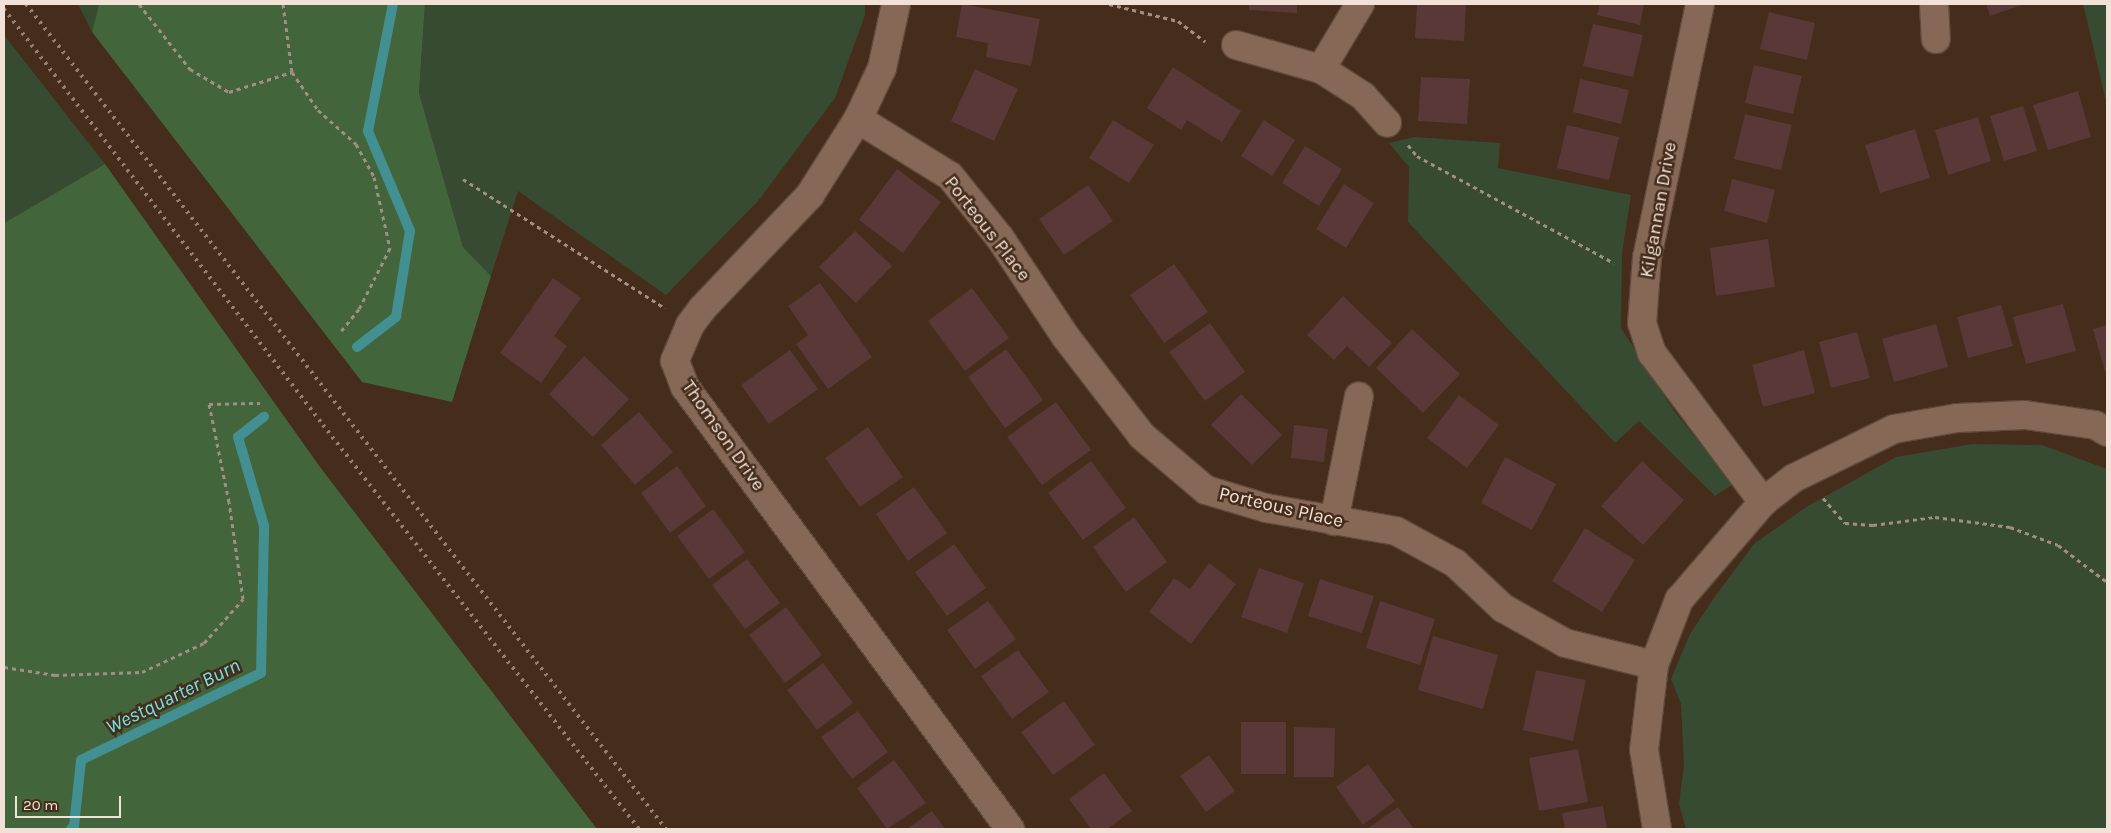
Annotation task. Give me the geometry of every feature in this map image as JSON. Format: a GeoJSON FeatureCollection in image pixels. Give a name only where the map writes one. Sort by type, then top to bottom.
{"type":"FeatureCollection","features":[{"type":"Feature","properties":{"kind":"street","name":"Thomson Drive"},"geometry":{"type":"LineString","coordinates":[[896,4],[882,68],[858,119],[810,196],[690,325],[675,361],[685,387],[1010,829]]}},
{"type":"Feature","properties":{"kind":"street"},"geometry":{"type":"LineString","coordinates":[[1321,69],[1360,4]]}},
{"type":"Feature","properties":{"kind":"street","name":"Kilgannan Drive"},"geometry":{"type":"LineString","coordinates":[[1700,4],[1647,257],[1642,323],[1652,352],[1763,502]]}},
{"type":"Feature","properties":{"kind":"street"},"geometry":{"type":"LineString","coordinates":[[1934,4],[1936,39]]}},
{"type":"Feature","properties":{"kind":"street"},"geometry":{"type":"LineString","coordinates":[[1236,45],[1321,69],[1363,96],[1387,123]]}},
{"type":"Feature","properties":{"kind":"street","name":"Porteous Place"},"geometry":{"type":"LineString","coordinates":[[858,119],[950,176],[1000,238],[1065,336],[1142,436],[1206,490],[1266,508],[1396,531],[1455,563],[1504,608],[1565,643],[1654,665]]}},
{"type":"Feature","properties":{"kind":"street"},"geometry":{"type":"LineString","coordinates":[[1334,521],[1359,396]]}},
{"type":"Feature","properties":{"kind":"street"},"geometry":{"type":"LineString","coordinates":[[1657,829],[1644,750],[1654,665],[1679,600],[1763,502],[1794,478],[1894,429],[1957,418],[2025,416],[2095,425],[2107,432]]}},
{"type":"Feature","properties":{"kind":"path"},"geometry":{"type":"LineString","coordinates":[[139,4],[190,70],[229,92],[292,72]]}},
{"type":"Feature","properties":{"kind":"path"},"geometry":{"type":"LineString","coordinates":[[283,4],[292,72],[318,110],[356,144],[374,177],[390,248],[359,309],[341,331]]}},
{"type":"Feature","properties":{"kind":"path"},"geometry":{"type":"LineString","coordinates":[[1109,4],[1178,21],[1229,60],[1236,45]]}},
{"type":"Feature","properties":{"kind":"path"},"geometry":{"type":"LineString","coordinates":[[1387,123],[1418,156],[1646,280]]}},
{"type":"Feature","properties":{"kind":"path"},"geometry":{"type":"LineString","coordinates":[[463,179],[644,294]]}},
{"type":"Feature","properties":{"kind":"path"},"geometry":{"type":"LineString","coordinates":[[4,667],[55,675],[142,672],[204,643],[243,600],[229,502],[208,404],[260,404]]}},
{"type":"Feature","properties":{"kind":"path"},"geometry":{"type":"LineString","coordinates":[[1794,478],[1816,489],[1845,523],[1873,525],[1935,517],[2010,527],[2058,546],[2107,582]]}},
{"type":"Feature","properties":{"kind":"green space"},"geometry":{"type":"Polygon","coordinates":[[[78,4],[99,4],[92,32],[78,4]]]}},
{"type":"Feature","properties":{"kind":"green space"},"geometry":{"type":"Polygon","coordinates":[[[99,4],[425,4],[419,93],[463,247],[491,276],[452,402],[362,382],[92,32],[99,4]]]}},
{"type":"Feature","properties":{"kind":"green space"},"geometry":{"type":"Polygon","coordinates":[[[425,4],[865,4],[865,15],[835,98],[758,201],[666,295],[518,191],[491,276],[463,247],[419,93],[425,4]]]}},
{"type":"Feature","properties":{"kind":"green space"},"geometry":{"type":"Polygon","coordinates":[[[2083,4],[2107,4],[2107,103],[2105,97],[2083,4]]]}},
{"type":"Feature","properties":{"kind":"green space"},"geometry":{"type":"Polygon","coordinates":[[[4,35],[105,164],[4,223],[4,35]]]}},
{"type":"Feature","properties":{"kind":"green space"},"geometry":{"type":"Polygon","coordinates":[[[1415,137],[1500,143],[1498,168],[1631,195],[1622,253],[1621,328],[1674,411],[1733,484],[1715,496],[1639,421],[1615,443],[1408,222],[1409,167],[1389,143],[1415,137]]]}},
{"type":"Feature","properties":{"kind":"green space"},"geometry":{"type":"Polygon","coordinates":[[[105,164],[320,467],[597,829],[4,829],[4,223],[105,164]]]}},
{"type":"Feature","properties":{"kind":"green space"},"geometry":{"type":"Polygon","coordinates":[[[1972,444],[2042,445],[2107,469],[2107,829],[1686,829],[1679,804],[1684,765],[1681,704],[1671,679],[1690,634],[1754,544],[1806,507],[1896,457],[1972,444]]]}},
{"type":"Feature","properties":{"kind":"building"},"geometry":{"type":"Polygon","coordinates":[[[962,4],[1040,19],[1031,66],[986,57],[988,43],[956,37],[962,4]]]}},
{"type":"Feature","properties":{"kind":"building"},"geometry":{"type":"Polygon","coordinates":[[[1249,4],[1297,4],[1297,13],[1249,10],[1249,4]]]}},
{"type":"Feature","properties":{"kind":"building"},"geometry":{"type":"Polygon","coordinates":[[[1417,4],[1466,4],[1464,41],[1415,38],[1417,4]]]}},
{"type":"Feature","properties":{"kind":"building"},"geometry":{"type":"Polygon","coordinates":[[[1600,4],[1644,4],[1640,25],[1597,15],[1600,4]]]}},
{"type":"Feature","properties":{"kind":"building"},"geometry":{"type":"Polygon","coordinates":[[[1986,4],[2025,4],[1990,16],[1986,4]]]}},
{"type":"Feature","properties":{"kind":"building"},"geometry":{"type":"Polygon","coordinates":[[[1769,12],[1815,23],[1807,60],[1760,49],[1769,12]]]}},
{"type":"Feature","properties":{"kind":"building"},"geometry":{"type":"Polygon","coordinates":[[[1593,24],[1643,35],[1633,77],[1583,66],[1593,24]]]}},
{"type":"Feature","properties":{"kind":"building"},"geometry":{"type":"Polygon","coordinates":[[[1754,65],[1802,76],[1793,114],[1745,103],[1754,65]]]}},
{"type":"Feature","properties":{"kind":"building"},"geometry":{"type":"Polygon","coordinates":[[[1173,67],[1241,111],[1222,142],[1187,120],[1181,130],[1147,108],[1173,67]]]}},
{"type":"Feature","properties":{"kind":"building"},"geometry":{"type":"Polygon","coordinates":[[[975,69],[1018,89],[994,141],[951,121],[975,69]]]}},
{"type":"Feature","properties":{"kind":"building"},"geometry":{"type":"Polygon","coordinates":[[[1421,77],[1470,79],[1467,124],[1418,121],[1421,77]]]}},
{"type":"Feature","properties":{"kind":"building"},"geometry":{"type":"Polygon","coordinates":[[[1580,79],[1629,90],[1621,124],[1573,112],[1580,79]]]}},
{"type":"Feature","properties":{"kind":"building"},"geometry":{"type":"Polygon","coordinates":[[[2078,91],[2091,137],[2048,150],[2033,105],[2078,91]]]}},
{"type":"Feature","properties":{"kind":"building"},"geometry":{"type":"Polygon","coordinates":[[[2023,106],[2037,151],[2004,161],[1990,116],[2023,106]]]}},
{"type":"Feature","properties":{"kind":"building"},"geometry":{"type":"Polygon","coordinates":[[[1745,114],[1792,125],[1781,170],[1734,159],[1745,114]]]}},
{"type":"Feature","properties":{"kind":"building"},"geometry":{"type":"Polygon","coordinates":[[[1978,117],[1991,161],[1948,175],[1935,130],[1978,117]]]}},
{"type":"Feature","properties":{"kind":"building"},"geometry":{"type":"Polygon","coordinates":[[[1113,120],[1154,145],[1129,183],[1089,158],[1113,120]]]}},
{"type":"Feature","properties":{"kind":"building"},"geometry":{"type":"Polygon","coordinates":[[[1264,120],[1295,140],[1272,176],[1241,156],[1264,120]]]}},
{"type":"Feature","properties":{"kind":"building"},"geometry":{"type":"Polygon","coordinates":[[[1567,125],[1619,137],[1609,180],[1557,168],[1567,125]]]}},
{"type":"Feature","properties":{"kind":"building"},"geometry":{"type":"Polygon","coordinates":[[[1915,129],[1930,178],[1880,193],[1865,145],[1915,129]]]}},
{"type":"Feature","properties":{"kind":"building"},"geometry":{"type":"Polygon","coordinates":[[[1305,146],[1342,169],[1319,206],[1282,183],[1305,146]]]}},
{"type":"Feature","properties":{"kind":"building"},"geometry":{"type":"Polygon","coordinates":[[[897,169],[941,202],[903,253],[859,220],[897,169]]]}},
{"type":"Feature","properties":{"kind":"building"},"geometry":{"type":"Polygon","coordinates":[[[1732,179],[1775,190],[1767,223],[1724,211],[1732,179]]]}},
{"type":"Feature","properties":{"kind":"building"},"geometry":{"type":"Polygon","coordinates":[[[1344,184],[1374,203],[1346,248],[1316,229],[1344,184]]]}},
{"type":"Feature","properties":{"kind":"building"},"geometry":{"type":"Polygon","coordinates":[[[1088,185],[1113,221],[1064,255],[1039,219],[1088,185]]]}},
{"type":"Feature","properties":{"kind":"building"},"geometry":{"type":"Polygon","coordinates":[[[855,231],[892,266],[856,303],[819,267],[855,231]]]}},
{"type":"Feature","properties":{"kind":"building"},"geometry":{"type":"Polygon","coordinates":[[[1768,239],[1775,287],[1716,296],[1710,248],[1768,239]]]}},
{"type":"Feature","properties":{"kind":"building"},"geometry":{"type":"Polygon","coordinates":[[[1174,264],[1208,312],[1164,343],[1130,295],[1174,264]]]}},
{"type":"Feature","properties":{"kind":"building"},"geometry":{"type":"Polygon","coordinates":[[[553,278],[581,298],[554,336],[567,346],[541,383],[500,353],[553,278]]]}},
{"type":"Feature","properties":{"kind":"building"},"geometry":{"type":"Polygon","coordinates":[[[820,283],[872,357],[828,389],[796,344],[808,335],[788,306],[820,283]]]}},
{"type":"Feature","properties":{"kind":"building"},"geometry":{"type":"Polygon","coordinates":[[[972,288],[1009,338],[965,371],[928,321],[972,288]]]}},
{"type":"Feature","properties":{"kind":"building"},"geometry":{"type":"Polygon","coordinates":[[[1343,296],[1392,343],[1369,367],[1347,346],[1334,360],[1307,335],[1343,296]]]}},
{"type":"Feature","properties":{"kind":"building"},"geometry":{"type":"Polygon","coordinates":[[[2063,304],[2076,351],[2026,364],[2013,317],[2063,304]]]}},
{"type":"Feature","properties":{"kind":"building"},"geometry":{"type":"Polygon","coordinates":[[[2001,305],[2013,346],[1968,358],[1957,317],[2001,305]]]}},
{"type":"Feature","properties":{"kind":"building"},"geometry":{"type":"Polygon","coordinates":[[[1210,323],[1245,372],[1205,401],[1169,352],[1210,323]]]}},
{"type":"Feature","properties":{"kind":"building"},"geometry":{"type":"Polygon","coordinates":[[[1936,324],[1948,367],[1894,382],[1882,339],[1936,324]]]}},
{"type":"Feature","properties":{"kind":"building"},"geometry":{"type":"Polygon","coordinates":[[[2107,325],[2107,371],[2105,372],[2093,329],[2107,325]]]}},
{"type":"Feature","properties":{"kind":"building"},"geometry":{"type":"Polygon","coordinates":[[[1412,329],[1460,374],[1423,413],[1376,368],[1412,329]]]}},
{"type":"Feature","properties":{"kind":"building"},"geometry":{"type":"Polygon","coordinates":[[[1857,332],[1870,378],[1831,388],[1819,342],[1857,332]]]}},
{"type":"Feature","properties":{"kind":"building"},"geometry":{"type":"Polygon","coordinates":[[[1006,349],[1043,400],[1005,428],[968,377],[1006,349]]]}},
{"type":"Feature","properties":{"kind":"building"},"geometry":{"type":"Polygon","coordinates":[[[790,350],[818,389],[769,424],[741,385],[790,350]]]}},
{"type":"Feature","properties":{"kind":"building"},"geometry":{"type":"Polygon","coordinates":[[[1804,350],[1815,393],[1763,407],[1752,365],[1804,350]]]}},
{"type":"Feature","properties":{"kind":"building"},"geometry":{"type":"Polygon","coordinates":[[[584,356],[629,399],[593,437],[549,394],[584,356]]]}},
{"type":"Feature","properties":{"kind":"building"},"geometry":{"type":"Polygon","coordinates":[[[1241,394],[1282,435],[1252,465],[1211,425],[1241,394]]]}},
{"type":"Feature","properties":{"kind":"building"},"geometry":{"type":"Polygon","coordinates":[[[1459,395],[1499,425],[1467,468],[1427,438],[1459,395]]]}},
{"type":"Feature","properties":{"kind":"building"},"geometry":{"type":"Polygon","coordinates":[[[1056,402],[1091,450],[1042,485],[1007,437],[1056,402]]]}},
{"type":"Feature","properties":{"kind":"building"},"geometry":{"type":"Polygon","coordinates":[[[639,412],[673,452],[635,485],[601,445],[639,412]]]}},
{"type":"Feature","properties":{"kind":"building"},"geometry":{"type":"Polygon","coordinates":[[[1294,425],[1328,429],[1324,462],[1291,458],[1294,425]]]}},
{"type":"Feature","properties":{"kind":"building"},"geometry":{"type":"Polygon","coordinates":[[[868,427],[903,477],[860,507],[825,458],[868,427]]]}},
{"type":"Feature","properties":{"kind":"building"},"geometry":{"type":"Polygon","coordinates":[[[1505,457],[1556,484],[1532,530],[1481,503],[1505,457]]]}},
{"type":"Feature","properties":{"kind":"building"},"geometry":{"type":"Polygon","coordinates":[[[1091,461],[1126,508],[1083,540],[1048,493],[1091,461]]]}},
{"type":"Feature","properties":{"kind":"building"},"geometry":{"type":"Polygon","coordinates":[[[1642,461],[1684,500],[1643,545],[1601,506],[1642,461]]]}},
{"type":"Feature","properties":{"kind":"building"},"geometry":{"type":"Polygon","coordinates":[[[677,466],[706,506],[670,533],[641,493],[677,466]]]}},
{"type":"Feature","properties":{"kind":"building"},"geometry":{"type":"Polygon","coordinates":[[[914,487],[947,533],[908,561],[876,514],[914,487]]]}},
{"type":"Feature","properties":{"kind":"building"},"geometry":{"type":"Polygon","coordinates":[[[713,509],[745,552],[709,579],[677,536],[713,509]]]}},
{"type":"Feature","properties":{"kind":"building"},"geometry":{"type":"Polygon","coordinates":[[[1134,517],[1167,562],[1126,592],[1093,547],[1134,517]]]}},
{"type":"Feature","properties":{"kind":"building"},"geometry":{"type":"Polygon","coordinates":[[[1585,528],[1635,560],[1602,612],[1552,581],[1585,528]]]}},
{"type":"Feature","properties":{"kind":"building"},"geometry":{"type":"Polygon","coordinates":[[[954,544],[986,588],[947,616],[915,572],[954,544]]]}},
{"type":"Feature","properties":{"kind":"building"},"geometry":{"type":"Polygon","coordinates":[[[747,559],[780,603],[745,629],[712,585],[747,559]]]}},
{"type":"Feature","properties":{"kind":"building"},"geometry":{"type":"Polygon","coordinates":[[[1209,563],[1236,584],[1191,644],[1149,612],[1174,578],[1190,589],[1209,563]]]}},
{"type":"Feature","properties":{"kind":"building"},"geometry":{"type":"Polygon","coordinates":[[[1259,568],[1304,583],[1287,633],[1241,617],[1259,568]]]}},
{"type":"Feature","properties":{"kind":"building"},"geometry":{"type":"Polygon","coordinates":[[[1320,579],[1374,596],[1362,633],[1308,616],[1320,579]]]}},
{"type":"Feature","properties":{"kind":"building"},"geometry":{"type":"Polygon","coordinates":[[[988,601],[1016,639],[975,669],[947,630],[988,601]]]}},
{"type":"Feature","properties":{"kind":"building"},"geometry":{"type":"Polygon","coordinates":[[[1380,601],[1435,619],[1420,665],[1366,648],[1380,601]]]}},
{"type":"Feature","properties":{"kind":"building"},"geometry":{"type":"Polygon","coordinates":[[[786,607],[822,655],[785,683],[749,635],[786,607]]]}},
{"type":"Feature","properties":{"kind":"building"},"geometry":{"type":"Polygon","coordinates":[[[1433,636],[1498,655],[1483,709],[1418,690],[1433,636]]]}},
{"type":"Feature","properties":{"kind":"building"},"geometry":{"type":"Polygon","coordinates":[[[1018,650],[1049,692],[1012,719],[981,676],[1018,650]]]}},
{"type":"Feature","properties":{"kind":"building"},"geometry":{"type":"Polygon","coordinates":[[[823,663],[853,703],[817,730],[787,690],[823,663]]]}},
{"type":"Feature","properties":{"kind":"building"},"geometry":{"type":"Polygon","coordinates":[[[1536,670],[1586,680],[1573,741],[1523,730],[1536,670]]]}},
{"type":"Feature","properties":{"kind":"building"},"geometry":{"type":"Polygon","coordinates":[[[1064,701],[1095,745],[1053,775],[1021,732],[1064,701]]]}},
{"type":"Feature","properties":{"kind":"building"},"geometry":{"type":"Polygon","coordinates":[[[858,711],[888,752],[852,779],[821,737],[858,711]]]}},
{"type":"Feature","properties":{"kind":"building"},"geometry":{"type":"Polygon","coordinates":[[[1241,722],[1286,722],[1286,774],[1241,774],[1241,722]]]}},
{"type":"Feature","properties":{"kind":"building"},"geometry":{"type":"Polygon","coordinates":[[[1294,727],[1335,728],[1334,777],[1294,777],[1294,727]]]}},
{"type":"Feature","properties":{"kind":"building"},"geometry":{"type":"Polygon","coordinates":[[[1578,749],[1588,802],[1539,811],[1529,758],[1578,749]]]}},
{"type":"Feature","properties":{"kind":"building"},"geometry":{"type":"Polygon","coordinates":[[[1209,755],[1235,791],[1206,812],[1180,776],[1209,755]]]}},
{"type":"Feature","properties":{"kind":"building"},"geometry":{"type":"Polygon","coordinates":[[[894,760],[926,803],[887,829],[857,788],[894,760]]]}},
{"type":"Feature","properties":{"kind":"building"},"geometry":{"type":"Polygon","coordinates":[[[1368,764],[1395,801],[1363,825],[1336,787],[1368,764]]]}},
{"type":"Feature","properties":{"kind":"building"},"geometry":{"type":"Polygon","coordinates":[[[1104,773],[1132,811],[1107,829],[1091,829],[1069,799],[1104,773]]]}},
{"type":"Feature","properties":{"kind":"building"},"geometry":{"type":"Polygon","coordinates":[[[1603,806],[1607,829],[1565,829],[1562,813],[1603,806]]]}},
{"type":"Feature","properties":{"kind":"building"},"geometry":{"type":"Polygon","coordinates":[[[1398,807],[1414,829],[1367,829],[1398,807]]]}},
{"type":"Feature","properties":{"kind":"building"},"geometry":{"type":"Polygon","coordinates":[[[932,811],[945,829],[907,829],[932,811]]]}},
{"type":"Feature","properties":{"kind":"waterway","name":"Westquarter Burn"},"geometry":{"type":"LineString","coordinates":[[357,347],[396,317],[410,231],[368,131],[393,4]]}},
{"type":"Feature","properties":{"kind":"waterway","name":"Westquarter Burn"},"geometry":{"type":"LineString","coordinates":[[71,829],[74,826],[81,760],[261,673],[264,526],[238,437],[264,417]]}},
{"type":"Feature","properties":{"kind":"railway"},"geometry":{"type":"LineString","coordinates":[[26,4],[666,829]]}},
{"type":"Feature","properties":{"kind":"railway"},"geometry":{"type":"LineString","coordinates":[[4,9],[323,425],[639,829]]}}]}
